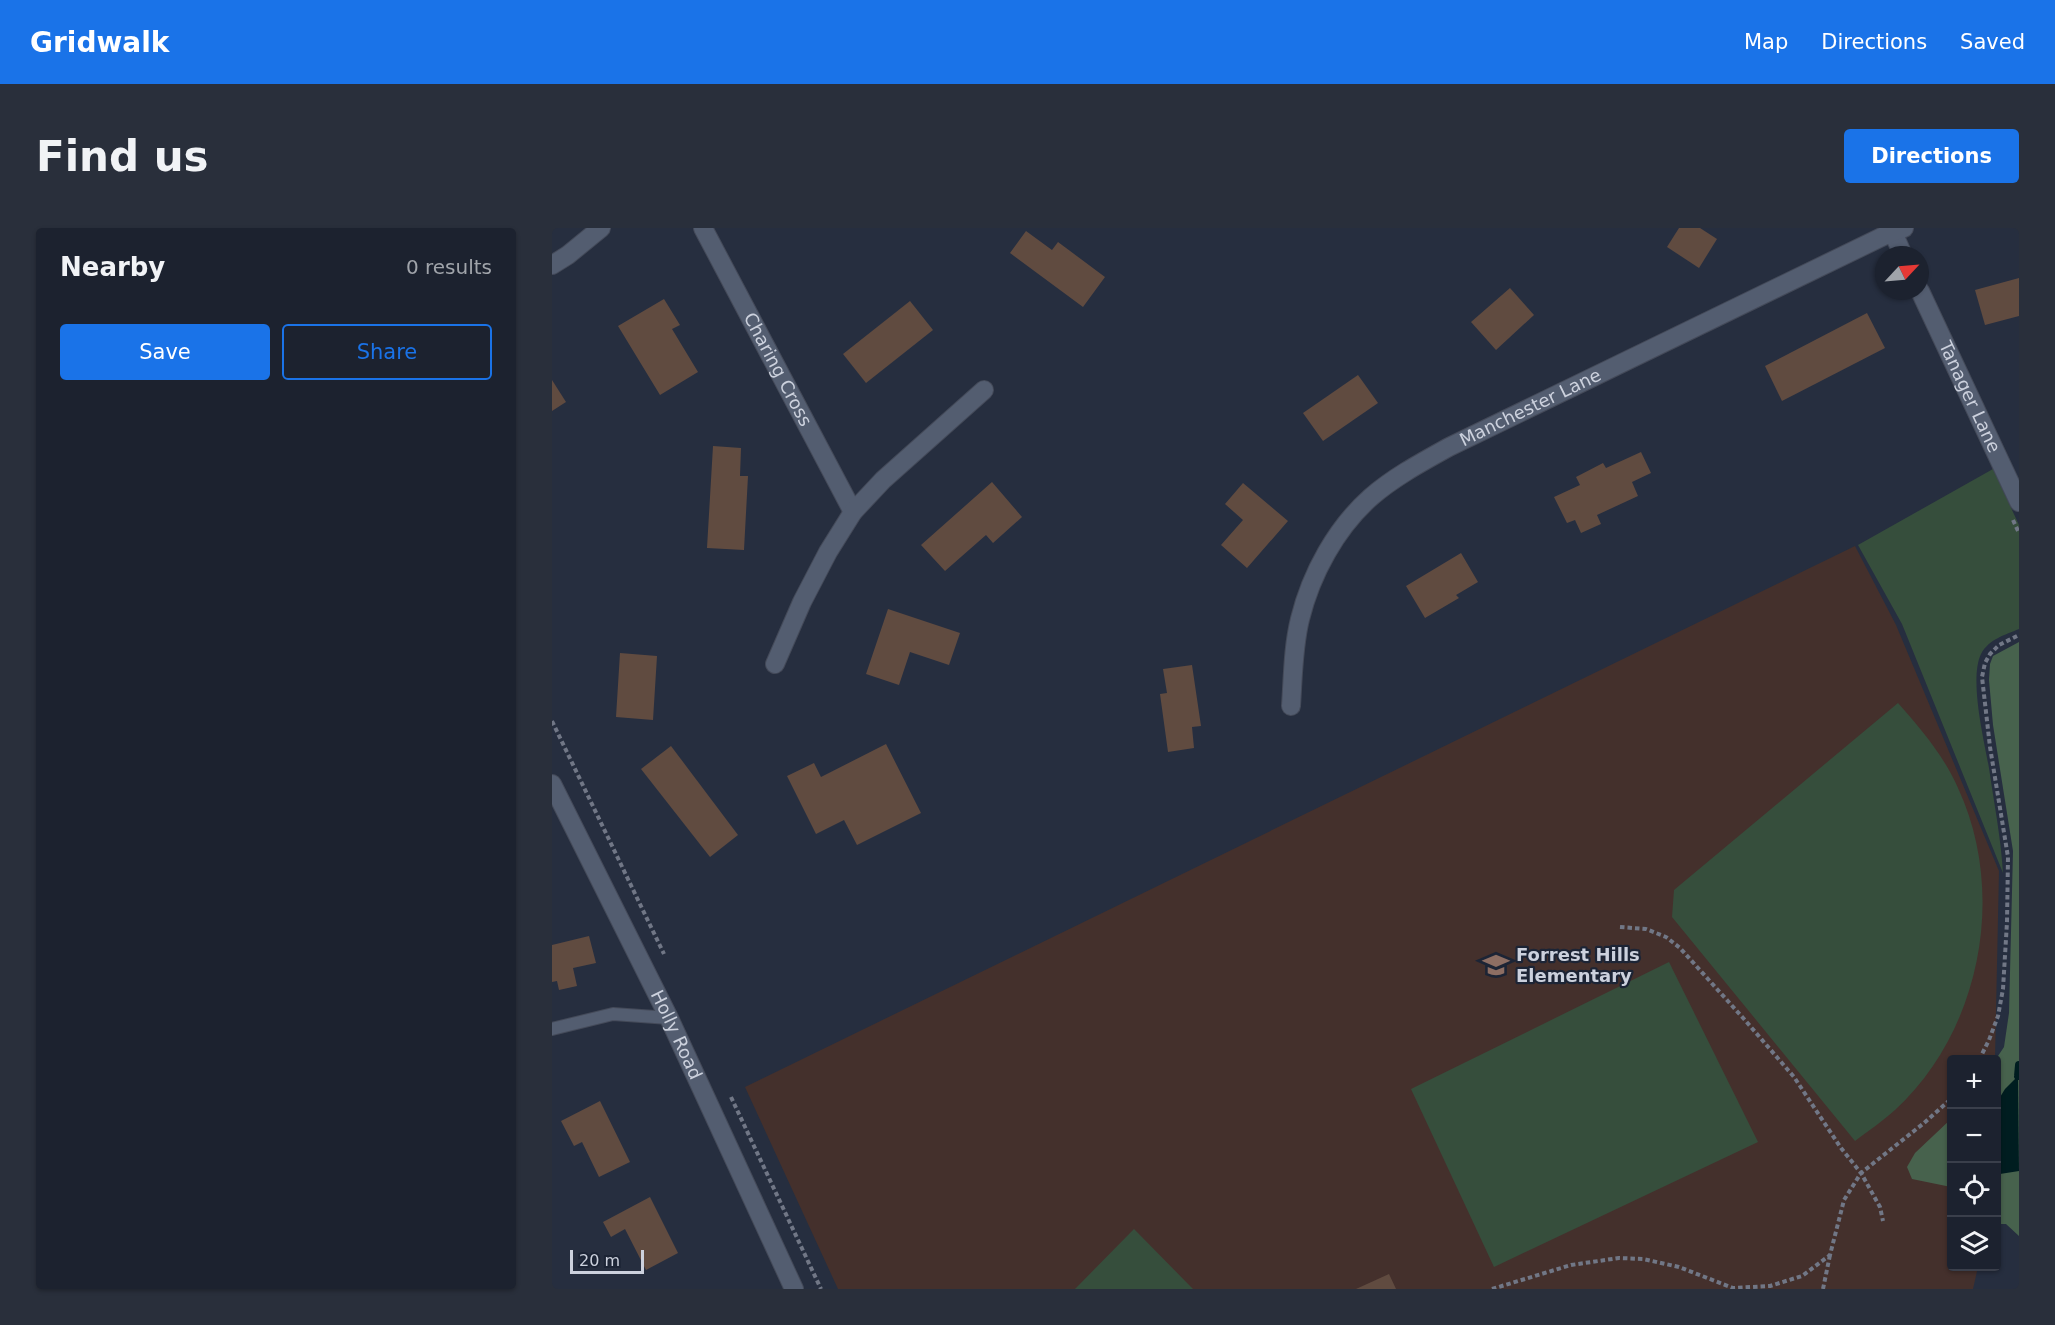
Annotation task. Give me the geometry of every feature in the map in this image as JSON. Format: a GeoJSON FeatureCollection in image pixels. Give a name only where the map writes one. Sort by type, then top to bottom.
{"type":"FeatureCollection","features":[{"type":"Feature","properties":{"kind":"street"},"geometry":{"type":"LineString","coordinates":[[552,265],[601,228]]}},
{"type":"Feature","properties":{"kind":"street","name":"Charing Cross"},"geometry":{"type":"LineString","coordinates":[[703,228],[854,512]]}},
{"type":"Feature","properties":{"kind":"street"},"geometry":{"type":"LineString","coordinates":[[1896,229],[1901,246]]}},
{"type":"Feature","properties":{"kind":"street","name":"Manchester Lane"},"geometry":{"type":"LineString","coordinates":[[1292,706],[1293,664],[1300,619],[1315,575],[1339,533],[1370,498],[1407,470],[1449,447],[1896,229]]}},
{"type":"Feature","properties":{"kind":"street","name":"Tanager Lane"},"geometry":{"type":"LineString","coordinates":[[1924,300],[2019,502]]}},
{"type":"Feature","properties":{"kind":"street"},"geometry":{"type":"LineString","coordinates":[[775,664],[802,602],[828,552],[854,512],[883,480],[984,390]]}},
{"type":"Feature","properties":{"kind":"street","name":"Holly Road"},"geometry":{"type":"LineString","coordinates":[[552,784],[669,1018],[794,1289]]}},
{"type":"Feature","properties":{"kind":"lane"},"geometry":{"type":"LineString","coordinates":[[552,1029],[613,1014],[669,1018]]}},
{"type":"Feature","properties":{"kind":"path"},"geometry":{"type":"LineString","coordinates":[[1981,1055],[1998,1016],[2003,989],[2008,857],[1990,747],[1982,677],[1984,663],[1990,654],[1999,645],[2019,635]]}},
{"type":"Feature","properties":{"kind":"path"},"geometry":{"type":"LineString","coordinates":[[1620,927],[1646,928],[1666,937],[1680,948],[1794,1077],[1841,1148],[1861,1173],[1880,1207],[1883,1221]]}},
{"type":"Feature","properties":{"kind":"path"},"geometry":{"type":"LineString","coordinates":[[1823,1289],[1844,1200],[1861,1173],[1947,1102]]}},
{"type":"Feature","properties":{"kind":"path"},"geometry":{"type":"LineString","coordinates":[[1492,1289],[1571,1265],[1619,1258],[1643,1259],[1679,1267],[1733,1288],[1770,1286],[1788,1282],[1815,1268],[1830,1255]]}},
{"type":"Feature","properties":{"kind":"shaded area"},"geometry":{"type":"Polygon","coordinates":[[[1993,469],[2019,525],[2019,629],[1998,638],[1984,649],[1976,678],[2003,873],[1902,624],[1858,545],[1993,469]]]}},
{"type":"Feature","properties":{"kind":"shaded area","name":"Forrest Hills Elementary"},"geometry":{"type":"Polygon","coordinates":[[[1855,546],[1896,625],[1999,871],[1995,1055],[1947,1055],[1947,1271],[1977,1271],[1973,1289],[838,1289],[745,1087],[1855,546]]]}},
{"type":"Feature","properties":{"kind":"shaded area"},"geometry":{"type":"Polygon","coordinates":[[[2019,642],[2019,1236],[2006,1224],[2001,1224],[2001,1055],[1999,1055],[2004,1047],[2009,1013],[2013,851],[1993,725],[1989,680],[1993,656],[2019,642]]]}},
{"type":"Feature","properties":{"kind":"shaded area"},"geometry":{"type":"Polygon","coordinates":[[[1898,703],[1939,754],[1958,788],[1973,829],[1981,872],[1982,915],[1977,959],[1966,1001],[1948,1041],[1924,1078],[1895,1110],[1855,1141],[1672,917],[1674,890],[1898,703]]]}},
{"type":"Feature","properties":{"kind":"shaded area"},"geometry":{"type":"Polygon","coordinates":[[[1669,962],[1758,1142],[1494,1267],[1411,1089],[1669,962]]]}},
{"type":"Feature","properties":{"kind":"shaded area"},"geometry":{"type":"Polygon","coordinates":[[[2018,1076],[2019,1171],[2001,1174],[2001,1096],[2018,1076]]]}},
{"type":"Feature","properties":{"kind":"shaded area"},"geometry":{"type":"Polygon","coordinates":[[[1947,1123],[1947,1186],[1912,1179],[1907,1167],[1915,1153],[1947,1123]]]}},
{"type":"Feature","properties":{"kind":"shaded area"},"geometry":{"type":"Polygon","coordinates":[[[1134,1229],[1193,1289],[1075,1289],[1134,1229]]]}},
{"type":"Feature","properties":{"kind":"building"},"geometry":{"type":"Polygon","coordinates":[[[1679,228],[1700,228],[1717,239],[1699,268],[1667,247],[1679,228]]]}},
{"type":"Feature","properties":{"kind":"building"},"geometry":{"type":"Polygon","coordinates":[[[1026,231],[1052,250],[1058,242],[1105,277],[1083,307],[1010,253],[1026,231]]]}},
{"type":"Feature","properties":{"kind":"building"},"geometry":{"type":"Polygon","coordinates":[[[2019,278],[2019,316],[1985,325],[1975,290],[2019,278]]]}},
{"type":"Feature","properties":{"kind":"building"},"geometry":{"type":"Polygon","coordinates":[[[1510,288],[1534,315],[1496,350],[1471,322],[1510,288]]]}},
{"type":"Feature","properties":{"kind":"building"},"geometry":{"type":"Polygon","coordinates":[[[664,299],[680,325],[672,329],[698,372],[660,395],[618,326],[664,299]]]}},
{"type":"Feature","properties":{"kind":"building"},"geometry":{"type":"Polygon","coordinates":[[[910,301],[933,330],[866,383],[843,354],[910,301]]]}},
{"type":"Feature","properties":{"kind":"building"},"geometry":{"type":"Polygon","coordinates":[[[1867,313],[1885,348],[1782,401],[1765,366],[1867,313]]]}},
{"type":"Feature","properties":{"kind":"building"},"geometry":{"type":"Polygon","coordinates":[[[1358,375],[1378,403],[1323,441],[1303,413],[1358,375]]]}},
{"type":"Feature","properties":{"kind":"building"},"geometry":{"type":"Polygon","coordinates":[[[552,380],[566,402],[552,411],[552,380]]]}},
{"type":"Feature","properties":{"kind":"building"},"geometry":{"type":"Polygon","coordinates":[[[713,446],[741,448],[740,476],[748,476],[744,550],[707,548],[713,446]]]}},
{"type":"Feature","properties":{"kind":"building"},"geometry":{"type":"Polygon","coordinates":[[[1641,452],[1651,473],[1632,482],[1638,496],[1597,515],[1601,524],[1581,533],[1575,520],[1567,523],[1554,497],[1580,485],[1576,477],[1603,463],[1606,468],[1641,452]]]}},
{"type":"Feature","properties":{"kind":"building"},"geometry":{"type":"Polygon","coordinates":[[[992,482],[1022,517],[993,543],[986,535],[945,571],[921,545],[992,482]]]}},
{"type":"Feature","properties":{"kind":"building"},"geometry":{"type":"Polygon","coordinates":[[[1243,483],[1288,521],[1247,568],[1221,545],[1243,520],[1225,504],[1243,483]]]}},
{"type":"Feature","properties":{"kind":"building"},"geometry":{"type":"Polygon","coordinates":[[[1461,553],[1478,582],[1456,595],[1459,598],[1425,618],[1406,586],[1461,553]]]}},
{"type":"Feature","properties":{"kind":"building"},"geometry":{"type":"Polygon","coordinates":[[[888,609],[960,633],[949,665],[910,652],[899,685],[866,674],[888,609]]]}},
{"type":"Feature","properties":{"kind":"building"},"geometry":{"type":"Polygon","coordinates":[[[620,653],[657,656],[653,720],[616,717],[620,653]]]}},
{"type":"Feature","properties":{"kind":"building"},"geometry":{"type":"Polygon","coordinates":[[[1192,665],[1201,726],[1192,727],[1194,748],[1168,752],[1160,694],[1167,693],[1163,669],[1192,665]]]}},
{"type":"Feature","properties":{"kind":"building"},"geometry":{"type":"Polygon","coordinates":[[[886,744],[921,813],[857,845],[844,820],[816,834],[787,776],[814,763],[821,777],[886,744]]]}},
{"type":"Feature","properties":{"kind":"building"},"geometry":{"type":"Polygon","coordinates":[[[671,746],[738,835],[710,857],[641,769],[671,746]]]}},
{"type":"Feature","properties":{"kind":"building"},"geometry":{"type":"Polygon","coordinates":[[[589,936],[596,963],[573,968],[577,986],[559,990],[557,981],[552,982],[552,945],[589,936]]]}},
{"type":"Feature","properties":{"kind":"building"},"geometry":{"type":"Polygon","coordinates":[[[600,1101],[630,1162],[599,1177],[582,1142],[574,1146],[561,1121],[600,1101]]]}},
{"type":"Feature","properties":{"kind":"building"},"geometry":{"type":"Polygon","coordinates":[[[650,1197],[678,1253],[646,1270],[625,1229],[611,1237],[603,1222],[650,1197]]]}},
{"type":"Feature","properties":{"kind":"building"},"geometry":{"type":"Polygon","coordinates":[[[1389,1274],[1396,1289],[1356,1289],[1389,1274]]]}},
{"type":"Feature","properties":{"kind":"waterway"},"geometry":{"type":"LineString","coordinates":[[2019,1065],[2018,1076],[2019,1070]]}},
{"type":"Feature","properties":{"kind":"place","name":"Forrest Hills Elementary"},"geometry":{"type":"Point","coordinates":[1496,965]}}]}
